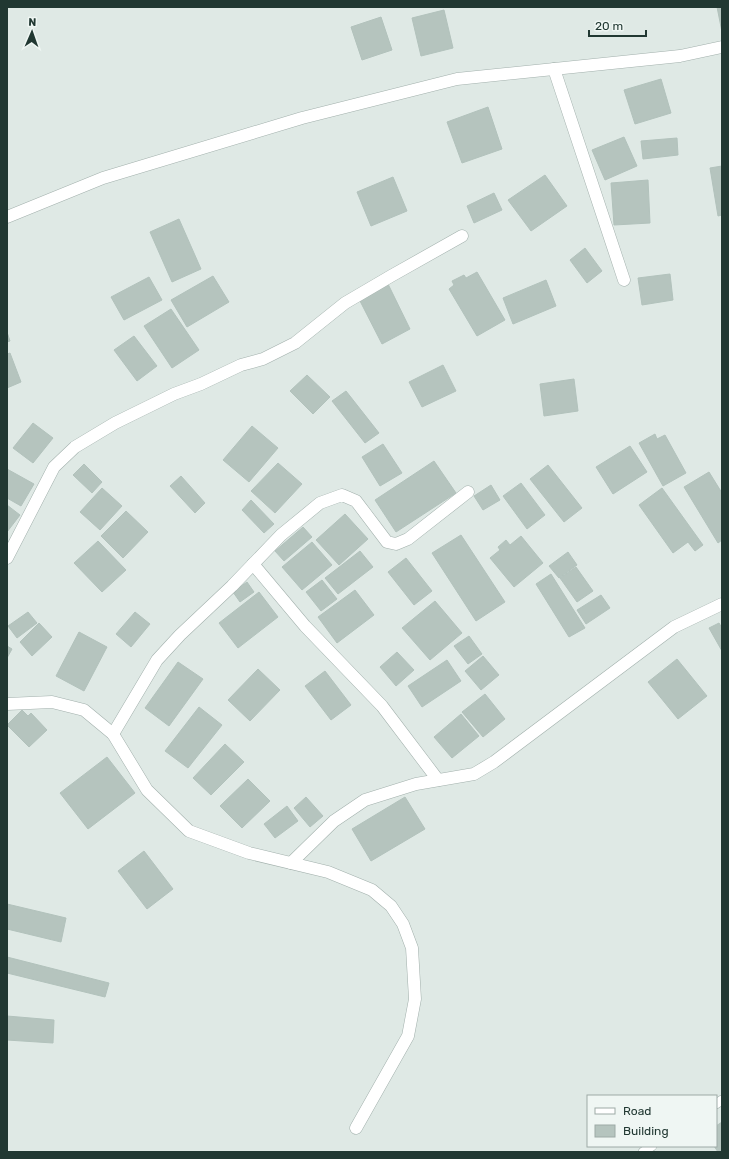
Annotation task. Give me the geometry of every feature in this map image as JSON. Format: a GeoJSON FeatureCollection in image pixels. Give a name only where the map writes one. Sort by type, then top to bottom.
{"type":"FeatureCollection","features":[{"type":"Feature","properties":{"kind":"street"},"geometry":{"type":"LineString","coordinates":[[7,217],[103,178],[302,118],[457,79],[680,56],[722,47]]}},
{"type":"Feature","properties":{"kind":"street"},"geometry":{"type":"LineString","coordinates":[[554,69],[624,280]]}},
{"type":"Feature","properties":{"kind":"street"},"geometry":{"type":"LineString","coordinates":[[7,558],[54,467],[75,448],[115,423],[174,394],[201,384],[241,365],[263,359],[295,343],[345,303],[462,236]]}},
{"type":"Feature","properties":{"kind":"street"},"geometry":{"type":"LineString","coordinates":[[113,734],[157,660],[180,635],[232,586],[281,535],[320,503],[342,495],[356,501],[387,542],[396,544],[408,538],[468,492]]}},
{"type":"Feature","properties":{"kind":"street"},"geometry":{"type":"LineString","coordinates":[[253,564],[305,626],[382,706],[438,780]]}},
{"type":"Feature","properties":{"kind":"street"},"geometry":{"type":"LineString","coordinates":[[291,863],[334,821],[365,800],[416,784],[474,774],[494,762],[674,627],[722,604]]}},
{"type":"Feature","properties":{"kind":"street"},"geometry":{"type":"LineString","coordinates":[[7,704],[52,702],[84,710],[113,734],[147,790],[188,831],[249,854],[328,872],[372,890],[391,906],[403,924],[412,948],[415,999],[408,1036],[356,1128]]}},
{"type":"Feature","properties":{"kind":"building"},"geometry":{"type":"Polygon","coordinates":[[[717,7],[722,7],[722,32],[717,7]]]}},
{"type":"Feature","properties":{"kind":"building"},"geometry":{"type":"Polygon","coordinates":[[[444,10],[453,48],[421,56],[412,18],[444,10]]]}},
{"type":"Feature","properties":{"kind":"building"},"geometry":{"type":"Polygon","coordinates":[[[381,17],[392,50],[362,60],[351,27],[381,17]]]}},
{"type":"Feature","properties":{"kind":"building"},"geometry":{"type":"Polygon","coordinates":[[[661,79],[671,113],[635,124],[624,90],[661,79]]]}},
{"type":"Feature","properties":{"kind":"building"},"geometry":{"type":"Polygon","coordinates":[[[488,107],[502,149],[462,163],[447,122],[488,107]]]}},
{"type":"Feature","properties":{"kind":"building"},"geometry":{"type":"Polygon","coordinates":[[[624,137],[637,166],[605,180],[592,150],[624,137]]]}},
{"type":"Feature","properties":{"kind":"building"},"geometry":{"type":"Polygon","coordinates":[[[677,138],[678,155],[643,159],[641,141],[677,138]]]}},
{"type":"Feature","properties":{"kind":"building"},"geometry":{"type":"Polygon","coordinates":[[[722,166],[722,215],[718,216],[710,168],[722,166]]]}},
{"type":"Feature","properties":{"kind":"building"},"geometry":{"type":"Polygon","coordinates":[[[545,175],[567,206],[531,231],[508,200],[545,175]]]}},
{"type":"Feature","properties":{"kind":"building"},"geometry":{"type":"Polygon","coordinates":[[[393,177],[407,211],[371,226],[357,192],[393,177]]]}},
{"type":"Feature","properties":{"kind":"building"},"geometry":{"type":"Polygon","coordinates":[[[648,180],[650,223],[614,225],[611,183],[648,180]]]}},
{"type":"Feature","properties":{"kind":"building"},"geometry":{"type":"Polygon","coordinates":[[[494,193],[502,210],[474,223],[467,206],[494,193]]]}},
{"type":"Feature","properties":{"kind":"building"},"geometry":{"type":"Polygon","coordinates":[[[179,219],[201,269],[172,282],[150,232],[179,219]]]}},
{"type":"Feature","properties":{"kind":"building"},"geometry":{"type":"Polygon","coordinates":[[[585,248],[602,271],[587,283],[570,260],[585,248]]]}},
{"type":"Feature","properties":{"kind":"building"},"geometry":{"type":"Polygon","coordinates":[[[477,272],[505,320],[477,336],[449,289],[454,285],[452,281],[464,275],[466,278],[477,272]]]}},
{"type":"Feature","properties":{"kind":"building"},"geometry":{"type":"Polygon","coordinates":[[[670,274],[673,300],[642,305],[638,278],[670,274]]]}},
{"type":"Feature","properties":{"kind":"building"},"geometry":{"type":"Polygon","coordinates":[[[213,276],[229,302],[187,327],[171,300],[213,276]]]}},
{"type":"Feature","properties":{"kind":"building"},"geometry":{"type":"Polygon","coordinates":[[[149,277],[162,300],[124,320],[111,297],[149,277]]]}},
{"type":"Feature","properties":{"kind":"building"},"geometry":{"type":"Polygon","coordinates":[[[546,280],[556,306],[513,324],[503,298],[546,280]]]}},
{"type":"Feature","properties":{"kind":"building"},"geometry":{"type":"Polygon","coordinates":[[[388,284],[410,329],[382,344],[359,299],[388,284]]]}},
{"type":"Feature","properties":{"kind":"building"},"geometry":{"type":"Polygon","coordinates":[[[171,309],[199,350],[172,368],[144,326],[171,309]]]}},
{"type":"Feature","properties":{"kind":"building"},"geometry":{"type":"Polygon","coordinates":[[[7,332],[10,341],[7,342],[7,332]]]}},
{"type":"Feature","properties":{"kind":"building"},"geometry":{"type":"Polygon","coordinates":[[[134,336],[157,366],[137,381],[114,350],[134,336]]]}},
{"type":"Feature","properties":{"kind":"building"},"geometry":{"type":"Polygon","coordinates":[[[10,353],[21,382],[7,388],[7,354],[10,353]]]}},
{"type":"Feature","properties":{"kind":"building"},"geometry":{"type":"Polygon","coordinates":[[[443,365],[456,391],[422,407],[409,382],[443,365]]]}},
{"type":"Feature","properties":{"kind":"building"},"geometry":{"type":"Polygon","coordinates":[[[307,375],[330,397],[313,414],[290,391],[307,375]]]}},
{"type":"Feature","properties":{"kind":"building"},"geometry":{"type":"Polygon","coordinates":[[[574,379],[578,411],[544,416],[540,384],[574,379]]]}},
{"type":"Feature","properties":{"kind":"building"},"geometry":{"type":"Polygon","coordinates":[[[346,391],[379,433],[365,443],[332,401],[346,391]]]}},
{"type":"Feature","properties":{"kind":"building"},"geometry":{"type":"Polygon","coordinates":[[[33,423],[53,438],[33,463],[13,448],[33,423]]]}},
{"type":"Feature","properties":{"kind":"building"},"geometry":{"type":"Polygon","coordinates":[[[252,426],[278,448],[249,482],[223,460],[252,426]]]}},
{"type":"Feature","properties":{"kind":"building"},"geometry":{"type":"Polygon","coordinates":[[[655,434],[657,439],[665,435],[686,473],[663,486],[639,443],[655,434]]]}},
{"type":"Feature","properties":{"kind":"building"},"geometry":{"type":"Polygon","coordinates":[[[383,444],[402,473],[380,486],[362,457],[383,444]]]}},
{"type":"Feature","properties":{"kind":"building"},"geometry":{"type":"Polygon","coordinates":[[[630,446],[647,472],[613,494],[596,467],[630,446]]]}},
{"type":"Feature","properties":{"kind":"building"},"geometry":{"type":"Polygon","coordinates":[[[434,461],[456,493],[396,532],[375,500],[434,461]]]}},
{"type":"Feature","properties":{"kind":"building"},"geometry":{"type":"Polygon","coordinates":[[[278,463],[302,484],[275,513],[251,491],[278,463]]]}},
{"type":"Feature","properties":{"kind":"building"},"geometry":{"type":"Polygon","coordinates":[[[84,464],[102,482],[92,493],[73,475],[84,464]]]}},
{"type":"Feature","properties":{"kind":"building"},"geometry":{"type":"Polygon","coordinates":[[[548,465],[582,508],[564,522],[530,479],[548,465]]]}},
{"type":"Feature","properties":{"kind":"building"},"geometry":{"type":"Polygon","coordinates":[[[7,469],[34,484],[21,506],[7,498],[7,469]]]}},
{"type":"Feature","properties":{"kind":"building"},"geometry":{"type":"Polygon","coordinates":[[[709,472],[722,493],[722,540],[718,543],[684,487],[709,472]]]}},
{"type":"Feature","properties":{"kind":"building"},"geometry":{"type":"Polygon","coordinates":[[[181,476],[205,503],[195,513],[170,486],[181,476]]]}},
{"type":"Feature","properties":{"kind":"building"},"geometry":{"type":"Polygon","coordinates":[[[521,483],[545,515],[527,529],[503,496],[521,483]]]}},
{"type":"Feature","properties":{"kind":"building"},"geometry":{"type":"Polygon","coordinates":[[[491,485],[500,500],[483,510],[474,496],[491,485]]]}},
{"type":"Feature","properties":{"kind":"building"},"geometry":{"type":"Polygon","coordinates":[[[102,488],[122,506],[100,530],[80,512],[102,488]]]}},
{"type":"Feature","properties":{"kind":"building"},"geometry":{"type":"Polygon","coordinates":[[[662,488],[703,545],[695,551],[688,542],[673,553],[639,505],[662,488]]]}},
{"type":"Feature","properties":{"kind":"building"},"geometry":{"type":"Polygon","coordinates":[[[251,500],[274,524],[264,533],[242,510],[251,500]]]}},
{"type":"Feature","properties":{"kind":"building"},"geometry":{"type":"Polygon","coordinates":[[[7,505],[20,515],[7,532],[7,505]]]}},
{"type":"Feature","properties":{"kind":"building"},"geometry":{"type":"Polygon","coordinates":[[[126,511],[148,532],[123,558],[101,536],[126,511]]]}},
{"type":"Feature","properties":{"kind":"building"},"geometry":{"type":"Polygon","coordinates":[[[345,514],[368,539],[339,565],[316,540],[345,514]]]}},
{"type":"Feature","properties":{"kind":"building"},"geometry":{"type":"Polygon","coordinates":[[[303,527],[312,537],[284,561],[275,551],[303,527]]]}},
{"type":"Feature","properties":{"kind":"building"},"geometry":{"type":"Polygon","coordinates":[[[461,535],[505,602],[476,621],[432,553],[461,535]]]}},
{"type":"Feature","properties":{"kind":"building"},"geometry":{"type":"Polygon","coordinates":[[[521,536],[543,563],[514,587],[490,558],[500,550],[498,547],[506,540],[510,545],[521,536]]]}},
{"type":"Feature","properties":{"kind":"building"},"geometry":{"type":"Polygon","coordinates":[[[98,541],[126,570],[102,592],[74,563],[98,541]]]}},
{"type":"Feature","properties":{"kind":"building"},"geometry":{"type":"Polygon","coordinates":[[[312,542],[332,565],[302,590],[282,567],[312,542]]]}},
{"type":"Feature","properties":{"kind":"building"},"geometry":{"type":"Polygon","coordinates":[[[360,551],[373,567],[338,594],[325,578],[360,551]]]}},
{"type":"Feature","properties":{"kind":"building"},"geometry":{"type":"Polygon","coordinates":[[[568,552],[577,565],[559,578],[549,566],[568,552]]]}},
{"type":"Feature","properties":{"kind":"building"},"geometry":{"type":"Polygon","coordinates":[[[406,558],[432,591],[414,605],[388,572],[406,558]]]}},
{"type":"Feature","properties":{"kind":"building"},"geometry":{"type":"Polygon","coordinates":[[[576,567],[593,591],[577,602],[560,578],[576,567]]]}},
{"type":"Feature","properties":{"kind":"building"},"geometry":{"type":"Polygon","coordinates":[[[551,574],[585,628],[569,637],[536,584],[551,574]]]}},
{"type":"Feature","properties":{"kind":"building"},"geometry":{"type":"Polygon","coordinates":[[[322,580],[337,599],[321,611],[306,592],[322,580]]]}},
{"type":"Feature","properties":{"kind":"building"},"geometry":{"type":"Polygon","coordinates":[[[247,582],[254,592],[240,602],[233,592],[247,582]]]}},
{"type":"Feature","properties":{"kind":"building"},"geometry":{"type":"Polygon","coordinates":[[[355,590],[374,615],[337,643],[318,617],[355,590]]]}},
{"type":"Feature","properties":{"kind":"building"},"geometry":{"type":"Polygon","coordinates":[[[259,592],[278,617],[238,648],[219,623],[259,592]]]}},
{"type":"Feature","properties":{"kind":"building"},"geometry":{"type":"Polygon","coordinates":[[[601,595],[610,608],[586,624],[577,610],[601,595]]]}},
{"type":"Feature","properties":{"kind":"building"},"geometry":{"type":"Polygon","coordinates":[[[435,601],[462,633],[430,660],[402,628],[435,601]]]}},
{"type":"Feature","properties":{"kind":"building"},"geometry":{"type":"Polygon","coordinates":[[[28,612],[37,623],[17,638],[8,626],[28,612]]]}},
{"type":"Feature","properties":{"kind":"building"},"geometry":{"type":"Polygon","coordinates":[[[135,612],[150,624],[131,647],[116,634],[135,612]]]}},
{"type":"Feature","properties":{"kind":"building"},"geometry":{"type":"Polygon","coordinates":[[[39,623],[52,637],[32,656],[20,642],[39,623]]]}},
{"type":"Feature","properties":{"kind":"building"},"geometry":{"type":"Polygon","coordinates":[[[719,623],[722,628],[722,651],[709,628],[719,623]]]}},
{"type":"Feature","properties":{"kind":"building"},"geometry":{"type":"Polygon","coordinates":[[[79,632],[107,647],[84,691],[56,676],[79,632]]]}},
{"type":"Feature","properties":{"kind":"building"},"geometry":{"type":"Polygon","coordinates":[[[469,636],[482,654],[468,664],[454,646],[469,636]]]}},
{"type":"Feature","properties":{"kind":"building"},"geometry":{"type":"Polygon","coordinates":[[[7,646],[12,649],[7,658],[7,646]]]}},
{"type":"Feature","properties":{"kind":"building"},"geometry":{"type":"Polygon","coordinates":[[[397,652],[414,670],[396,686],[380,667],[397,652]]]}},
{"type":"Feature","properties":{"kind":"building"},"geometry":{"type":"Polygon","coordinates":[[[483,656],[499,675],[481,690],[465,671],[483,656]]]}},
{"type":"Feature","properties":{"kind":"building"},"geometry":{"type":"Polygon","coordinates":[[[677,659],[707,696],[678,719],[648,682],[677,659]]]}},
{"type":"Feature","properties":{"kind":"building"},"geometry":{"type":"Polygon","coordinates":[[[447,660],[461,681],[422,707],[408,686],[447,660]]]}},
{"type":"Feature","properties":{"kind":"building"},"geometry":{"type":"Polygon","coordinates":[[[178,662],[203,679],[169,726],[145,708],[178,662]]]}},
{"type":"Feature","properties":{"kind":"building"},"geometry":{"type":"Polygon","coordinates":[[[258,669],[280,690],[250,721],[228,700],[258,669]]]}},
{"type":"Feature","properties":{"kind":"building"},"geometry":{"type":"Polygon","coordinates":[[[325,671],[351,705],[331,720],[305,686],[325,671]]]}},
{"type":"Feature","properties":{"kind":"building"},"geometry":{"type":"Polygon","coordinates":[[[485,694],[505,719],[483,737],[462,712],[485,694]]]}},
{"type":"Feature","properties":{"kind":"building"},"geometry":{"type":"Polygon","coordinates":[[[199,707],[222,725],[188,768],[165,751],[199,707]]]}},
{"type":"Feature","properties":{"kind":"building"},"geometry":{"type":"Polygon","coordinates":[[[22,710],[28,716],[31,713],[47,730],[29,747],[7,725],[22,710]]]}},
{"type":"Feature","properties":{"kind":"building"},"geometry":{"type":"Polygon","coordinates":[[[461,714],[479,736],[452,758],[434,737],[461,714]]]}},
{"type":"Feature","properties":{"kind":"building"},"geometry":{"type":"Polygon","coordinates":[[[225,744],[244,762],[211,795],[193,778],[225,744]]]}},
{"type":"Feature","properties":{"kind":"building"},"geometry":{"type":"Polygon","coordinates":[[[107,757],[135,793],[88,829],[60,793],[107,757]]]}},
{"type":"Feature","properties":{"kind":"building"},"geometry":{"type":"Polygon","coordinates":[[[248,779],[270,801],[242,828],[220,806],[248,779]]]}},
{"type":"Feature","properties":{"kind":"building"},"geometry":{"type":"Polygon","coordinates":[[[306,797],[323,816],[310,827],[294,808],[306,797]]]}},
{"type":"Feature","properties":{"kind":"building"},"geometry":{"type":"Polygon","coordinates":[[[405,797],[425,829],[371,861],[352,829],[405,797]]]}},
{"type":"Feature","properties":{"kind":"building"},"geometry":{"type":"Polygon","coordinates":[[[287,806],[298,821],[275,838],[264,824],[287,806]]]}},
{"type":"Feature","properties":{"kind":"building"},"geometry":{"type":"Polygon","coordinates":[[[144,851],[173,889],[147,909],[118,871],[144,851]]]}},
{"type":"Feature","properties":{"kind":"building"},"geometry":{"type":"Polygon","coordinates":[[[7,904],[66,918],[61,942],[7,929],[7,904]]]}},
{"type":"Feature","properties":{"kind":"building"},"geometry":{"type":"Polygon","coordinates":[[[7,957],[109,983],[105,997],[7,973],[7,957]]]}},
{"type":"Feature","properties":{"kind":"building"},"geometry":{"type":"Polygon","coordinates":[[[7,1016],[54,1020],[53,1043],[7,1040],[7,1016]]]}},
{"type":"Feature","properties":{"kind":"building"},"geometry":{"type":"Polygon","coordinates":[[[722,1122],[722,1152],[718,1152],[715,1147],[717,1147],[717,1125],[722,1122]]]}}]}
